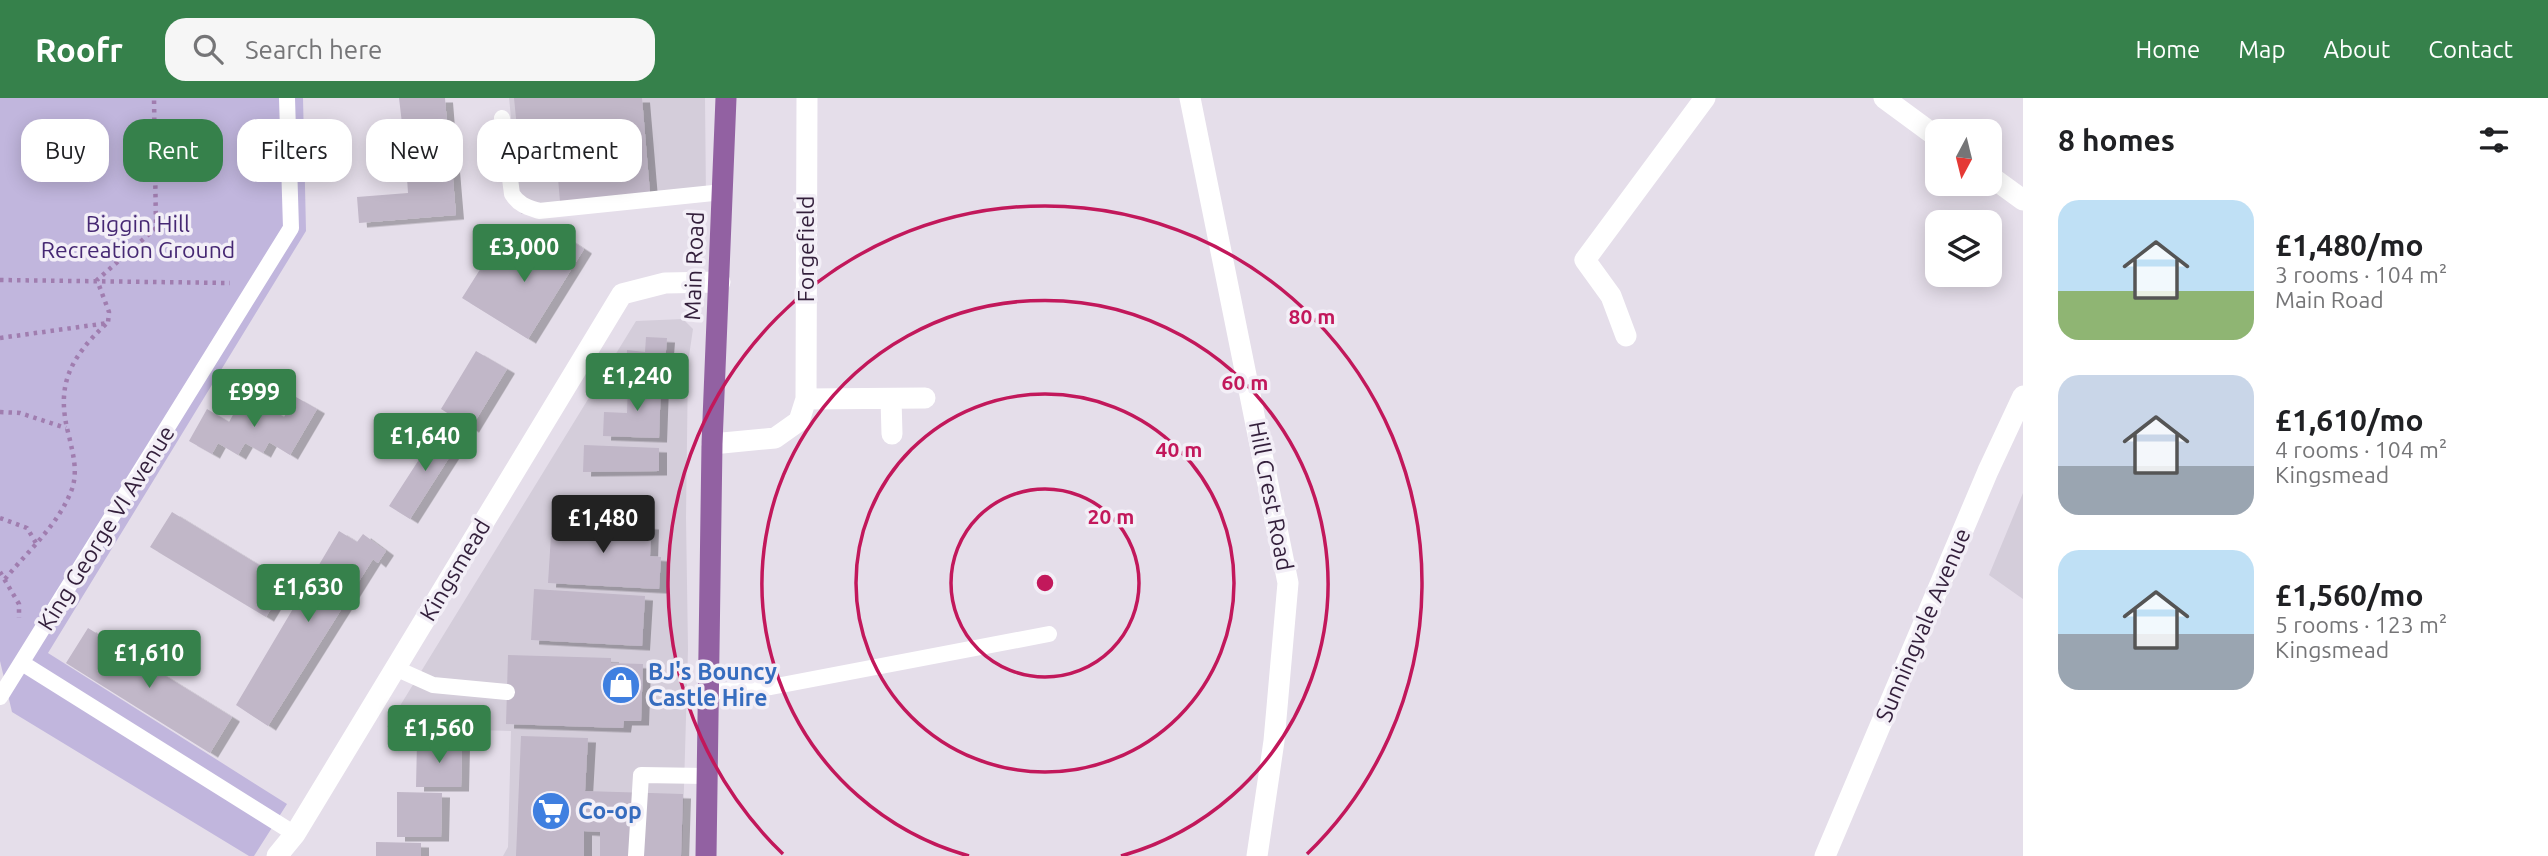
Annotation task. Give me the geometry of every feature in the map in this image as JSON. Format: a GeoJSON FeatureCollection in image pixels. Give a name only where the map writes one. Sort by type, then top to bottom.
{"type":"FeatureCollection","features":[{"type":"Feature","properties":{"kind":"main road","name":"Main Road"},"geometry":{"type":"LineString","coordinates":[[706,856],[712,444],[726,98]]}},
{"type":"Feature","properties":{"kind":"street","name":"Forgefield"},"geometry":{"type":"LineString","coordinates":[[712,444],[775,438],[799,421],[806,399],[807,98]]}},
{"type":"Feature","properties":{"kind":"street","name":"Hill Crest Road"},"geometry":{"type":"LineString","coordinates":[[1190,98],[1289,583],[1274,741],[1257,856]]}},
{"type":"Feature","properties":{"kind":"street"},"geometry":{"type":"LineString","coordinates":[[1626,336],[1611,296],[1585,260],[1705,98]]}},
{"type":"Feature","properties":{"kind":"street"},"geometry":{"type":"LineString","coordinates":[[1884,98],[1925,128]]}},
{"type":"Feature","properties":{"kind":"street"},"geometry":{"type":"LineString","coordinates":[[2002,185],[2023,200]]}},
{"type":"Feature","properties":{"kind":"street","name":"Kingsmead"},"geometry":{"type":"LineString","coordinates":[[277,856],[295,834],[622,294],[665,283],[720,282]]}},
{"type":"Feature","properties":{"kind":"street","name":"Sunningvale Avenue"},"geometry":{"type":"LineString","coordinates":[[1825,856],[1988,471],[2023,396]]}},
{"type":"Feature","properties":{"kind":"street"},"geometry":{"type":"LineString","coordinates":[[806,399],[925,398]]}},
{"type":"Feature","properties":{"kind":"street"},"geometry":{"type":"LineString","coordinates":[[891,399],[892,434]]}},
{"type":"Feature","properties":{"kind":"lane","name":"King George VI Avenue"},"geometry":{"type":"LineString","coordinates":[[0,697],[258,284],[290,228],[287,98]]}},
{"type":"Feature","properties":{"kind":"lane"},"geometry":{"type":"LineString","coordinates":[[502,118],[512,194],[517,203],[526,207],[553,210],[723,192]]}},
{"type":"Feature","properties":{"kind":"lane"},"geometry":{"type":"LineString","coordinates":[[708,692],[771,687],[1049,634]]}},
{"type":"Feature","properties":{"kind":"lane"},"geometry":{"type":"LineString","coordinates":[[22,663],[295,834]]}},
{"type":"Feature","properties":{"kind":"lane"},"geometry":{"type":"LineString","coordinates":[[395,668],[433,685],[507,692]]}},
{"type":"Feature","properties":{"kind":"lane"},"geometry":{"type":"LineString","coordinates":[[636,856],[641,775],[706,776]]}},
{"type":"Feature","properties":{"kind":"path"},"geometry":{"type":"LineString","coordinates":[[97,279],[156,228],[154,98]]}},
{"type":"Feature","properties":{"kind":"path"},"geometry":{"type":"LineString","coordinates":[[5,579],[57,517],[72,487],[75,461],[61,407],[68,375],[80,348],[108,323],[109,312],[97,279]]}},
{"type":"Feature","properties":{"kind":"path"},"geometry":{"type":"LineString","coordinates":[[0,280],[97,279],[258,284]]}},
{"type":"Feature","properties":{"kind":"path"},"geometry":{"type":"LineString","coordinates":[[0,338],[108,323]]}},
{"type":"Feature","properties":{"kind":"path"},"geometry":{"type":"LineString","coordinates":[[0,412],[20,413],[66,428]]}},
{"type":"Feature","properties":{"kind":"path"},"geometry":{"type":"LineString","coordinates":[[0,518],[27,528],[36,542]]}},
{"type":"Feature","properties":{"kind":"path"},"geometry":{"type":"LineString","coordinates":[[0,572],[19,604],[22,663]]}},
{"type":"Feature","properties":{"kind":"shaded area"},"geometry":{"type":"Polygon","coordinates":[[[509,98],[705,98],[706,201],[521,214],[518,182],[642,182],[642,119],[511,119],[509,98]]]}},
{"type":"Feature","properties":{"kind":"shaded area"},"geometry":{"type":"Polygon","coordinates":[[[683,319],[693,329],[688,363],[688,649],[682,856],[503,856],[508,847],[511,731],[387,727],[636,321],[683,319]]]}},
{"type":"Feature","properties":{"kind":"shaded area"},"geometry":{"type":"Polygon","coordinates":[[[2023,493],[2023,599],[1989,575],[2023,493]]]}},
{"type":"Feature","properties":{"kind":"green space","name":"Biggin Hill Recreation Ground"},"geometry":{"type":"Polygon","coordinates":[[[0,98],[303,98],[303,119],[237,119],[237,182],[305,182],[306,231],[48,653],[287,804],[254,856],[249,856],[12,712],[0,661],[0,98]]]}},
{"type":"Feature","properties":{"kind":"building"},"geometry":{"type":"Polygon","coordinates":[[[399,98],[445,98],[447,119],[401,119],[399,98]]]}},
{"type":"Feature","properties":{"kind":"building"},"geometry":{"type":"Polygon","coordinates":[[[514,98],[642,98],[650,193],[560,202],[558,182],[642,182],[642,119],[516,119],[514,98]]]}},
{"type":"Feature","properties":{"kind":"building"},"geometry":{"type":"Polygon","coordinates":[[[407,182],[453,182],[456,215],[359,223],[357,197],[408,193],[407,182]]]}},
{"type":"Feature","properties":{"kind":"building"},"geometry":{"type":"Polygon","coordinates":[[[550,227],[584,249],[528,339],[462,298],[491,252],[522,272],[550,227]]]}},
{"type":"Feature","properties":{"kind":"building"},"geometry":{"type":"Polygon","coordinates":[[[646,337],[667,338],[664,376],[626,374],[627,350],[645,352],[646,337]]]}},
{"type":"Feature","properties":{"kind":"building"},"geometry":{"type":"Polygon","coordinates":[[[476,351],[507,369],[471,428],[441,409],[476,351]]]}},
{"type":"Feature","properties":{"kind":"building"},"geometry":{"type":"Polygon","coordinates":[[[628,381],[661,383],[659,438],[603,436],[604,412],[627,413],[628,381]]]}},
{"type":"Feature","properties":{"kind":"building"},"geometry":{"type":"Polygon","coordinates":[[[296,397],[317,409],[290,455],[269,442],[263,453],[245,443],[238,455],[218,443],[212,454],[189,441],[207,409],[229,422],[239,404],[259,416],[265,406],[284,417],[296,397]]]}},
{"type":"Feature","properties":{"kind":"building"},"geometry":{"type":"Polygon","coordinates":[[[440,427],[461,439],[410,519],[389,506],[440,427]]]}},
{"type":"Feature","properties":{"kind":"building"},"geometry":{"type":"Polygon","coordinates":[[[584,445],[659,448],[659,471],[583,472],[584,445]]]}},
{"type":"Feature","properties":{"kind":"building"},"geometry":{"type":"Polygon","coordinates":[[[172,512],[287,582],[266,617],[150,547],[172,512]]]}},
{"type":"Feature","properties":{"kind":"building"},"geometry":{"type":"Polygon","coordinates":[[[552,519],[651,525],[650,556],[661,557],[659,589],[548,583],[552,519]]]}},
{"type":"Feature","properties":{"kind":"building"},"geometry":{"type":"Polygon","coordinates":[[[339,531],[357,542],[363,534],[386,551],[378,563],[373,559],[268,726],[236,705],[339,531]]]}},
{"type":"Feature","properties":{"kind":"building"},"geometry":{"type":"Polygon","coordinates":[[[534,589],[645,596],[642,646],[531,640],[534,589]]]}},
{"type":"Feature","properties":{"kind":"building"},"geometry":{"type":"Polygon","coordinates":[[[88,628],[232,717],[210,753],[66,663],[88,628]]]}},
{"type":"Feature","properties":{"kind":"building"},"geometry":{"type":"Polygon","coordinates":[[[508,655],[611,658],[611,663],[643,664],[641,721],[624,721],[623,728],[506,724],[508,655]]]}},
{"type":"Feature","properties":{"kind":"building"},"geometry":{"type":"Polygon","coordinates":[[[521,736],[588,738],[585,791],[683,794],[681,856],[600,856],[600,832],[584,831],[584,856],[516,856],[521,736]]]}},
{"type":"Feature","properties":{"kind":"building"},"geometry":{"type":"Polygon","coordinates":[[[417,742],[462,743],[461,787],[416,787],[417,742]]]}},
{"type":"Feature","properties":{"kind":"building"},"geometry":{"type":"Polygon","coordinates":[[[397,792],[442,793],[441,837],[397,837],[397,792]]]}},
{"type":"Feature","properties":{"kind":"building"},"geometry":{"type":"Polygon","coordinates":[[[376,842],[421,843],[421,856],[376,856],[376,842]]]}},
{"type":"Feature","properties":{"kind":"place","name":"BJ's Bouncy Castle Hire"},"geometry":{"type":"Point","coordinates":[621,685]}},
{"type":"Feature","properties":{"kind":"place","name":"Co-op"},"geometry":{"type":"Point","coordinates":[551,811]}}]}
